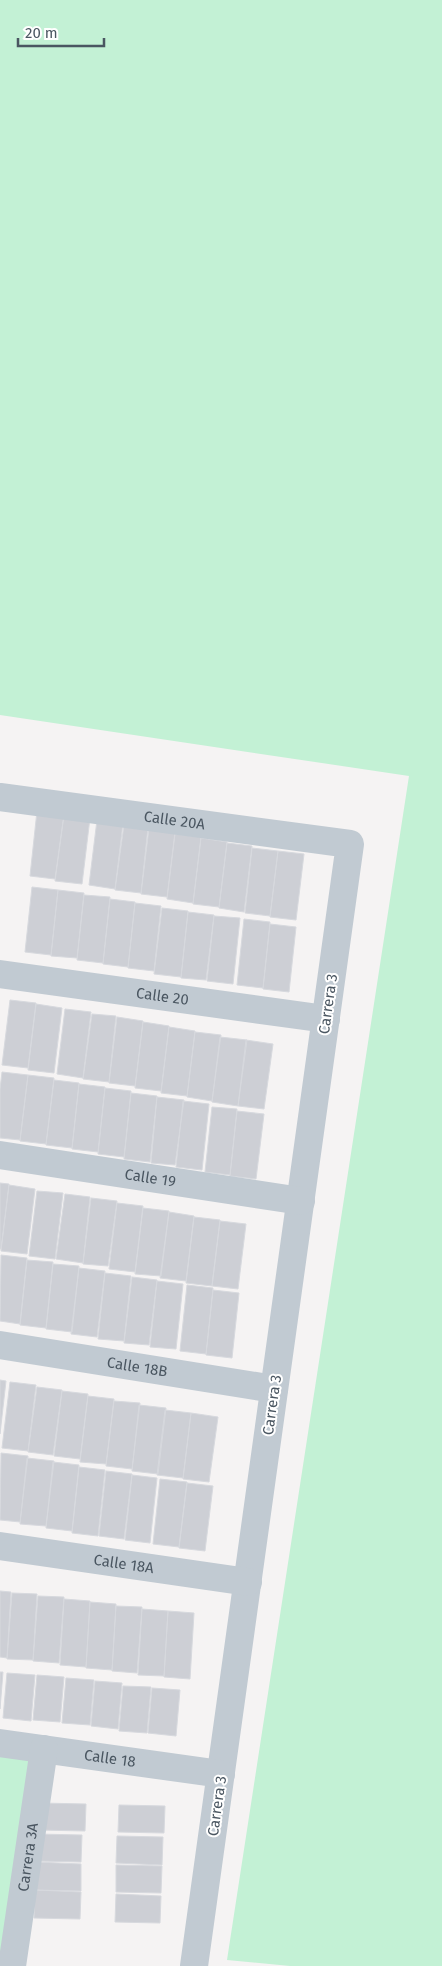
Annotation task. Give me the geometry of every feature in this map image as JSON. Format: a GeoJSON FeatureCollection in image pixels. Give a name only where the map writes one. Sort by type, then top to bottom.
{"type":"FeatureCollection","features":[{"type":"Feature","properties":{"kind":"street","name":"Calle 20A"},"geometry":{"type":"LineString","coordinates":[[1,802],[350,844]]}},
{"type":"Feature","properties":{"kind":"street","name":"Carrera 3"},"geometry":{"type":"LineString","coordinates":[[194,1966],[350,844]]}},
{"type":"Feature","properties":{"kind":"street","name":"Calle 20"},"geometry":{"type":"LineString","coordinates":[[0,974],[326,1019]]}},
{"type":"Feature","properties":{"kind":"street","name":"Calle 19"},"geometry":{"type":"LineString","coordinates":[[0,1155],[301,1201]]}},
{"type":"Feature","properties":{"kind":"street","name":"Calle 18B"},"geometry":{"type":"LineString","coordinates":[[0,1344],[274,1389]]}},
{"type":"Feature","properties":{"kind":"street","name":"Calle 18A"},"geometry":{"type":"LineString","coordinates":[[0,1546],[248,1582]]}},
{"type":"Feature","properties":{"kind":"street","name":"Calle 18"},"geometry":{"type":"LineString","coordinates":[[0,1743],[221,1774]]}},
{"type":"Feature","properties":{"kind":"street","name":"Carrera 3A"},"geometry":{"type":"LineString","coordinates":[[12,1966],[44,1749]]}},
{"type":"Feature","properties":{"kind":"green space"},"geometry":{"type":"Polygon","coordinates":[[[0,0],[442,0],[442,1966],[290,1966],[227,1960],[409,776],[0,715],[0,0]]]}},
{"type":"Feature","properties":{"kind":"green space"},"geometry":{"type":"Polygon","coordinates":[[[0,1749],[37,1754],[0,1965],[0,1749]]]}},
{"type":"Feature","properties":{"kind":"building"},"geometry":{"type":"Polygon","coordinates":[[[37,811],[64,814],[55,879],[30,876],[37,811]]]}},
{"type":"Feature","properties":{"kind":"building"},"geometry":{"type":"Polygon","coordinates":[[[64,815],[90,818],[82,884],[55,881],[64,815]]]}},
{"type":"Feature","properties":{"kind":"building"},"geometry":{"type":"Polygon","coordinates":[[[97,820],[123,823],[115,889],[89,885],[97,820]]]}},
{"type":"Feature","properties":{"kind":"building"},"geometry":{"type":"Polygon","coordinates":[[[124,825],[148,827],[141,893],[115,890],[124,825]]]}},
{"type":"Feature","properties":{"kind":"building"},"geometry":{"type":"Polygon","coordinates":[[[149,828],[175,832],[167,897],[141,894],[149,828]]]}},
{"type":"Feature","properties":{"kind":"building"},"geometry":{"type":"Polygon","coordinates":[[[175,834],[201,837],[193,903],[167,899],[175,834]]]}},
{"type":"Feature","properties":{"kind":"building"},"geometry":{"type":"Polygon","coordinates":[[[201,838],[227,842],[219,907],[193,904],[201,838]]]}},
{"type":"Feature","properties":{"kind":"building"},"geometry":{"type":"Polygon","coordinates":[[[227,843],[252,846],[244,912],[219,908],[227,843]]]}},
{"type":"Feature","properties":{"kind":"building"},"geometry":{"type":"Polygon","coordinates":[[[252,848],[278,851],[270,916],[245,913],[252,848]]]}},
{"type":"Feature","properties":{"kind":"building"},"geometry":{"type":"Polygon","coordinates":[[[278,851],[304,854],[296,920],[270,917],[278,851]]]}},
{"type":"Feature","properties":{"kind":"building"},"geometry":{"type":"Polygon","coordinates":[[[32,887],[58,890],[51,955],[25,952],[32,887]]]}},
{"type":"Feature","properties":{"kind":"building"},"geometry":{"type":"Polygon","coordinates":[[[58,890],[84,893],[77,958],[51,956],[58,890]]]}},
{"type":"Feature","properties":{"kind":"building"},"geometry":{"type":"Polygon","coordinates":[[[84,895],[110,897],[103,963],[77,960],[84,895]]]}},
{"type":"Feature","properties":{"kind":"building"},"geometry":{"type":"Polygon","coordinates":[[[110,899],[135,902],[128,967],[103,964],[110,899]]]}},
{"type":"Feature","properties":{"kind":"building"},"geometry":{"type":"Polygon","coordinates":[[[135,903],[161,906],[154,971],[128,968],[135,903]]]}},
{"type":"Feature","properties":{"kind":"building"},"geometry":{"type":"Polygon","coordinates":[[[162,908],[188,911],[181,977],[154,974],[162,908]]]}},
{"type":"Feature","properties":{"kind":"building"},"geometry":{"type":"Polygon","coordinates":[[[188,912],[214,915],[206,980],[181,978],[188,912]]]}},
{"type":"Feature","properties":{"kind":"building"},"geometry":{"type":"Polygon","coordinates":[[[214,916],[240,918],[233,984],[207,981],[214,916]]]}},
{"type":"Feature","properties":{"kind":"building"},"geometry":{"type":"Polygon","coordinates":[[[244,919],[270,922],[263,988],[237,985],[244,919]]]}},
{"type":"Feature","properties":{"kind":"building"},"geometry":{"type":"Polygon","coordinates":[[[270,924],[296,927],[289,992],[263,989],[270,924]]]}},
{"type":"Feature","properties":{"kind":"building"},"geometry":{"type":"Polygon","coordinates":[[[10,1000],[36,1003],[28,1068],[2,1065],[10,1000]]]}},
{"type":"Feature","properties":{"kind":"building"},"geometry":{"type":"Polygon","coordinates":[[[36,1004],[62,1008],[54,1073],[28,1070],[36,1004]]]}},
{"type":"Feature","properties":{"kind":"building"},"geometry":{"type":"Polygon","coordinates":[[[65,1009],[91,1012],[83,1078],[57,1074],[65,1009]]]}},
{"type":"Feature","properties":{"kind":"building"},"geometry":{"type":"Polygon","coordinates":[[[92,1014],[116,1016],[109,1082],[83,1079],[92,1014]]]}},
{"type":"Feature","properties":{"kind":"building"},"geometry":{"type":"Polygon","coordinates":[[[117,1017],[143,1021],[135,1086],[109,1083],[117,1017]]]}},
{"type":"Feature","properties":{"kind":"building"},"geometry":{"type":"Polygon","coordinates":[[[143,1022],[169,1026],[161,1091],[135,1088],[143,1022]]]}},
{"type":"Feature","properties":{"kind":"building"},"geometry":{"type":"Polygon","coordinates":[[[169,1027],[195,1031],[187,1096],[161,1093],[169,1027]]]}},
{"type":"Feature","properties":{"kind":"building"},"geometry":{"type":"Polygon","coordinates":[[[195,1032],[221,1035],[212,1101],[187,1097],[195,1032]]]}},
{"type":"Feature","properties":{"kind":"building"},"geometry":{"type":"Polygon","coordinates":[[[220,1037],[247,1040],[238,1106],[212,1102],[220,1037]]]}},
{"type":"Feature","properties":{"kind":"building"},"geometry":{"type":"Polygon","coordinates":[[[246,1040],[273,1044],[264,1109],[238,1106],[246,1040]]]}},
{"type":"Feature","properties":{"kind":"building"},"geometry":{"type":"Polygon","coordinates":[[[2,1072],[28,1075],[20,1140],[0,1138],[2,1072]]]}},
{"type":"Feature","properties":{"kind":"building"},"geometry":{"type":"Polygon","coordinates":[[[28,1075],[54,1078],[46,1144],[20,1141],[28,1075]]]}},
{"type":"Feature","properties":{"kind":"building"},"geometry":{"type":"Polygon","coordinates":[[[54,1080],[79,1083],[72,1148],[46,1145],[54,1080]]]}},
{"type":"Feature","properties":{"kind":"building"},"geometry":{"type":"Polygon","coordinates":[[[79,1084],[105,1087],[98,1152],[72,1149],[79,1084]]]}},
{"type":"Feature","properties":{"kind":"building"},"geometry":{"type":"Polygon","coordinates":[[[105,1088],[131,1091],[124,1157],[98,1154],[105,1088]]]}},
{"type":"Feature","properties":{"kind":"building"},"geometry":{"type":"Polygon","coordinates":[[[131,1093],[157,1096],[150,1162],[124,1159],[131,1093]]]}},
{"type":"Feature","properties":{"kind":"building"},"geometry":{"type":"Polygon","coordinates":[[[157,1097],[184,1100],[175,1165],[151,1163],[157,1097]]]}},
{"type":"Feature","properties":{"kind":"building"},"geometry":{"type":"Polygon","coordinates":[[[183,1101],[209,1104],[202,1170],[176,1167],[183,1101]]]}},
{"type":"Feature","properties":{"kind":"building"},"geometry":{"type":"Polygon","coordinates":[[[212,1107],[237,1109],[230,1175],[205,1172],[212,1107]]]}},
{"type":"Feature","properties":{"kind":"building"},"geometry":{"type":"Polygon","coordinates":[[[237,1111],[264,1114],[256,1179],[230,1176],[237,1111]]]}},
{"type":"Feature","properties":{"kind":"building"},"geometry":{"type":"Polygon","coordinates":[[[0,1183],[9,1184],[1,1249],[0,1249],[0,1183]]]}},
{"type":"Feature","properties":{"kind":"building"},"geometry":{"type":"Polygon","coordinates":[[[9,1185],[35,1189],[27,1254],[1,1251],[9,1185]]]}},
{"type":"Feature","properties":{"kind":"building"},"geometry":{"type":"Polygon","coordinates":[[[37,1191],[63,1193],[55,1259],[29,1256],[37,1191]]]}},
{"type":"Feature","properties":{"kind":"building"},"geometry":{"type":"Polygon","coordinates":[[[65,1194],[90,1197],[83,1263],[56,1259],[65,1194]]]}},
{"type":"Feature","properties":{"kind":"building"},"geometry":{"type":"Polygon","coordinates":[[[91,1198],[117,1201],[108,1266],[83,1264],[91,1198]]]}},
{"type":"Feature","properties":{"kind":"building"},"geometry":{"type":"Polygon","coordinates":[[[117,1203],[143,1206],[135,1272],[109,1269],[117,1203]]]}},
{"type":"Feature","properties":{"kind":"building"},"geometry":{"type":"Polygon","coordinates":[[[143,1208],[169,1211],[161,1276],[135,1274],[143,1208]]]}},
{"type":"Feature","properties":{"kind":"building"},"geometry":{"type":"Polygon","coordinates":[[[169,1212],[194,1216],[186,1281],[160,1278],[169,1212]]]}},
{"type":"Feature","properties":{"kind":"building"},"geometry":{"type":"Polygon","coordinates":[[[194,1217],[220,1220],[212,1286],[186,1283],[194,1217]]]}},
{"type":"Feature","properties":{"kind":"building"},"geometry":{"type":"Polygon","coordinates":[[[220,1221],[246,1224],[238,1289],[212,1286],[220,1221]]]}},
{"type":"Feature","properties":{"kind":"building"},"geometry":{"type":"Polygon","coordinates":[[[1,1255],[27,1258],[20,1324],[0,1321],[1,1255]]]}},
{"type":"Feature","properties":{"kind":"building"},"geometry":{"type":"Polygon","coordinates":[[[27,1260],[53,1262],[46,1328],[20,1325],[27,1260]]]}},
{"type":"Feature","properties":{"kind":"building"},"geometry":{"type":"Polygon","coordinates":[[[53,1264],[79,1266],[72,1332],[46,1329],[53,1264]]]}},
{"type":"Feature","properties":{"kind":"building"},"geometry":{"type":"Polygon","coordinates":[[[79,1268],[105,1271],[97,1337],[71,1334],[79,1268]]]}},
{"type":"Feature","properties":{"kind":"building"},"geometry":{"type":"Polygon","coordinates":[[[105,1273],[131,1276],[124,1341],[98,1339],[105,1273]]]}},
{"type":"Feature","properties":{"kind":"building"},"geometry":{"type":"Polygon","coordinates":[[[132,1277],[157,1280],[149,1345],[124,1343],[132,1277]]]}},
{"type":"Feature","properties":{"kind":"building"},"geometry":{"type":"Polygon","coordinates":[[[157,1281],[183,1284],[176,1349],[150,1347],[157,1281]]]}},
{"type":"Feature","properties":{"kind":"building"},"geometry":{"type":"Polygon","coordinates":[[[187,1285],[213,1288],[206,1354],[180,1351],[187,1285]]]}},
{"type":"Feature","properties":{"kind":"building"},"geometry":{"type":"Polygon","coordinates":[[[213,1290],[239,1293],[232,1358],[206,1355],[213,1290]]]}},
{"type":"Feature","properties":{"kind":"building"},"geometry":{"type":"Polygon","coordinates":[[[0,1380],[6,1381],[0,1434],[0,1380]]]}},
{"type":"Feature","properties":{"kind":"building"},"geometry":{"type":"Polygon","coordinates":[[[10,1382],[36,1385],[28,1451],[2,1448],[10,1382]]]}},
{"type":"Feature","properties":{"kind":"building"},"geometry":{"type":"Polygon","coordinates":[[[37,1387],[62,1390],[53,1455],[28,1452],[37,1387]]]}},
{"type":"Feature","properties":{"kind":"building"},"geometry":{"type":"Polygon","coordinates":[[[62,1391],[88,1394],[80,1459],[54,1456],[62,1391]]]}},
{"type":"Feature","properties":{"kind":"building"},"geometry":{"type":"Polygon","coordinates":[[[88,1396],[114,1399],[106,1464],[80,1462],[88,1396]]]}},
{"type":"Feature","properties":{"kind":"building"},"geometry":{"type":"Polygon","coordinates":[[[114,1401],[140,1403],[132,1469],[106,1466],[114,1401]]]}},
{"type":"Feature","properties":{"kind":"building"},"geometry":{"type":"Polygon","coordinates":[[[139,1405],[166,1408],[158,1474],[132,1471],[139,1405]]]}},
{"type":"Feature","properties":{"kind":"building"},"geometry":{"type":"Polygon","coordinates":[[[165,1410],[191,1413],[183,1478],[157,1475],[165,1410]]]}},
{"type":"Feature","properties":{"kind":"building"},"geometry":{"type":"Polygon","coordinates":[[[191,1413],[218,1417],[209,1482],[183,1479],[191,1413]]]}},
{"type":"Feature","properties":{"kind":"building"},"geometry":{"type":"Polygon","coordinates":[[[1,1453],[28,1456],[20,1522],[0,1520],[1,1453]]]}},
{"type":"Feature","properties":{"kind":"building"},"geometry":{"type":"Polygon","coordinates":[[[27,1458],[54,1461],[46,1526],[20,1524],[27,1458]]]}},
{"type":"Feature","properties":{"kind":"building"},"geometry":{"type":"Polygon","coordinates":[[[53,1462],[79,1465],[72,1531],[46,1528],[53,1462]]]}},
{"type":"Feature","properties":{"kind":"building"},"geometry":{"type":"Polygon","coordinates":[[[79,1467],[105,1470],[98,1536],[72,1533],[79,1467]]]}},
{"type":"Feature","properties":{"kind":"building"},"geometry":{"type":"Polygon","coordinates":[[[106,1471],[132,1474],[124,1539],[99,1536],[106,1471]]]}},
{"type":"Feature","properties":{"kind":"building"},"geometry":{"type":"Polygon","coordinates":[[[132,1475],[157,1478],[150,1543],[125,1540],[132,1475]]]}},
{"type":"Feature","properties":{"kind":"building"},"geometry":{"type":"Polygon","coordinates":[[[160,1479],[187,1482],[179,1547],[153,1544],[160,1479]]]}},
{"type":"Feature","properties":{"kind":"building"},"geometry":{"type":"Polygon","coordinates":[[[187,1483],[213,1486],[205,1551],[179,1548],[187,1483]]]}},
{"type":"Feature","properties":{"kind":"building"},"geometry":{"type":"Polygon","coordinates":[[[0,1591],[11,1592],[7,1658],[0,1657],[0,1591]]]}},
{"type":"Feature","properties":{"kind":"building"},"geometry":{"type":"Polygon","coordinates":[[[12,1593],[37,1594],[33,1660],[7,1659],[12,1593]]]}},
{"type":"Feature","properties":{"kind":"building"},"geometry":{"type":"Polygon","coordinates":[[[38,1596],[64,1597],[59,1663],[33,1661],[38,1596]]]}},
{"type":"Feature","properties":{"kind":"building"},"geometry":{"type":"Polygon","coordinates":[[[64,1599],[90,1601],[86,1667],[60,1665],[64,1599]]]}},
{"type":"Feature","properties":{"kind":"building"},"geometry":{"type":"Polygon","coordinates":[[[90,1602],[116,1604],[112,1670],[86,1668],[90,1602]]]}},
{"type":"Feature","properties":{"kind":"building"},"geometry":{"type":"Polygon","coordinates":[[[116,1606],[142,1607],[137,1673],[112,1671],[116,1606]]]}},
{"type":"Feature","properties":{"kind":"building"},"geometry":{"type":"Polygon","coordinates":[[[142,1609],[168,1611],[164,1676],[138,1675],[142,1609]]]}},
{"type":"Feature","properties":{"kind":"building"},"geometry":{"type":"Polygon","coordinates":[[[168,1611],[194,1613],[190,1679],[164,1677],[168,1611]]]}},
{"type":"Feature","properties":{"kind":"building"},"geometry":{"type":"Polygon","coordinates":[[[0,1672],[3,1672],[0,1709],[0,1672]]]}},
{"type":"Feature","properties":{"kind":"building"},"geometry":{"type":"Polygon","coordinates":[[[7,1673],[35,1675],[31,1721],[3,1718],[7,1673]]]}},
{"type":"Feature","properties":{"kind":"building"},"geometry":{"type":"Polygon","coordinates":[[[37,1675],[64,1677],[60,1722],[33,1720],[37,1675]]]}},
{"type":"Feature","properties":{"kind":"building"},"geometry":{"type":"Polygon","coordinates":[[[66,1678],[94,1680],[90,1725],[62,1723],[66,1678]]]}},
{"type":"Feature","properties":{"kind":"building"},"geometry":{"type":"Polygon","coordinates":[[[95,1681],[122,1683],[118,1729],[91,1726],[95,1681]]]}},
{"type":"Feature","properties":{"kind":"building"},"geometry":{"type":"Polygon","coordinates":[[[123,1686],[151,1687],[147,1733],[119,1731],[123,1686]]]}},
{"type":"Feature","properties":{"kind":"building"},"geometry":{"type":"Polygon","coordinates":[[[152,1688],[180,1690],[176,1736],[148,1733],[152,1688]]]}},
{"type":"Feature","properties":{"kind":"building"},"geometry":{"type":"Polygon","coordinates":[[[40,1803],[86,1804],[85,1831],[39,1830],[40,1803]]]}},
{"type":"Feature","properties":{"kind":"building"},"geometry":{"type":"Polygon","coordinates":[[[119,1805],[165,1806],[164,1833],[118,1832],[119,1805]]]}},
{"type":"Feature","properties":{"kind":"building"},"geometry":{"type":"Polygon","coordinates":[[[36,1834],[82,1835],[81,1862],[36,1861],[36,1834]]]}},
{"type":"Feature","properties":{"kind":"building"},"geometry":{"type":"Polygon","coordinates":[[[117,1836],[163,1837],[162,1865],[116,1863],[117,1836]]]}},
{"type":"Feature","properties":{"kind":"building"},"geometry":{"type":"Polygon","coordinates":[[[36,1862],[81,1864],[81,1891],[35,1890],[36,1862]]]}},
{"type":"Feature","properties":{"kind":"building"},"geometry":{"type":"Polygon","coordinates":[[[116,1865],[162,1866],[161,1893],[116,1892],[116,1865]]]}},
{"type":"Feature","properties":{"kind":"building"},"geometry":{"type":"Polygon","coordinates":[[[35,1890],[81,1892],[80,1919],[34,1918],[35,1890]]]}},
{"type":"Feature","properties":{"kind":"building"},"geometry":{"type":"Polygon","coordinates":[[[116,1894],[161,1896],[160,1923],[115,1922],[116,1894]]]}}]}
